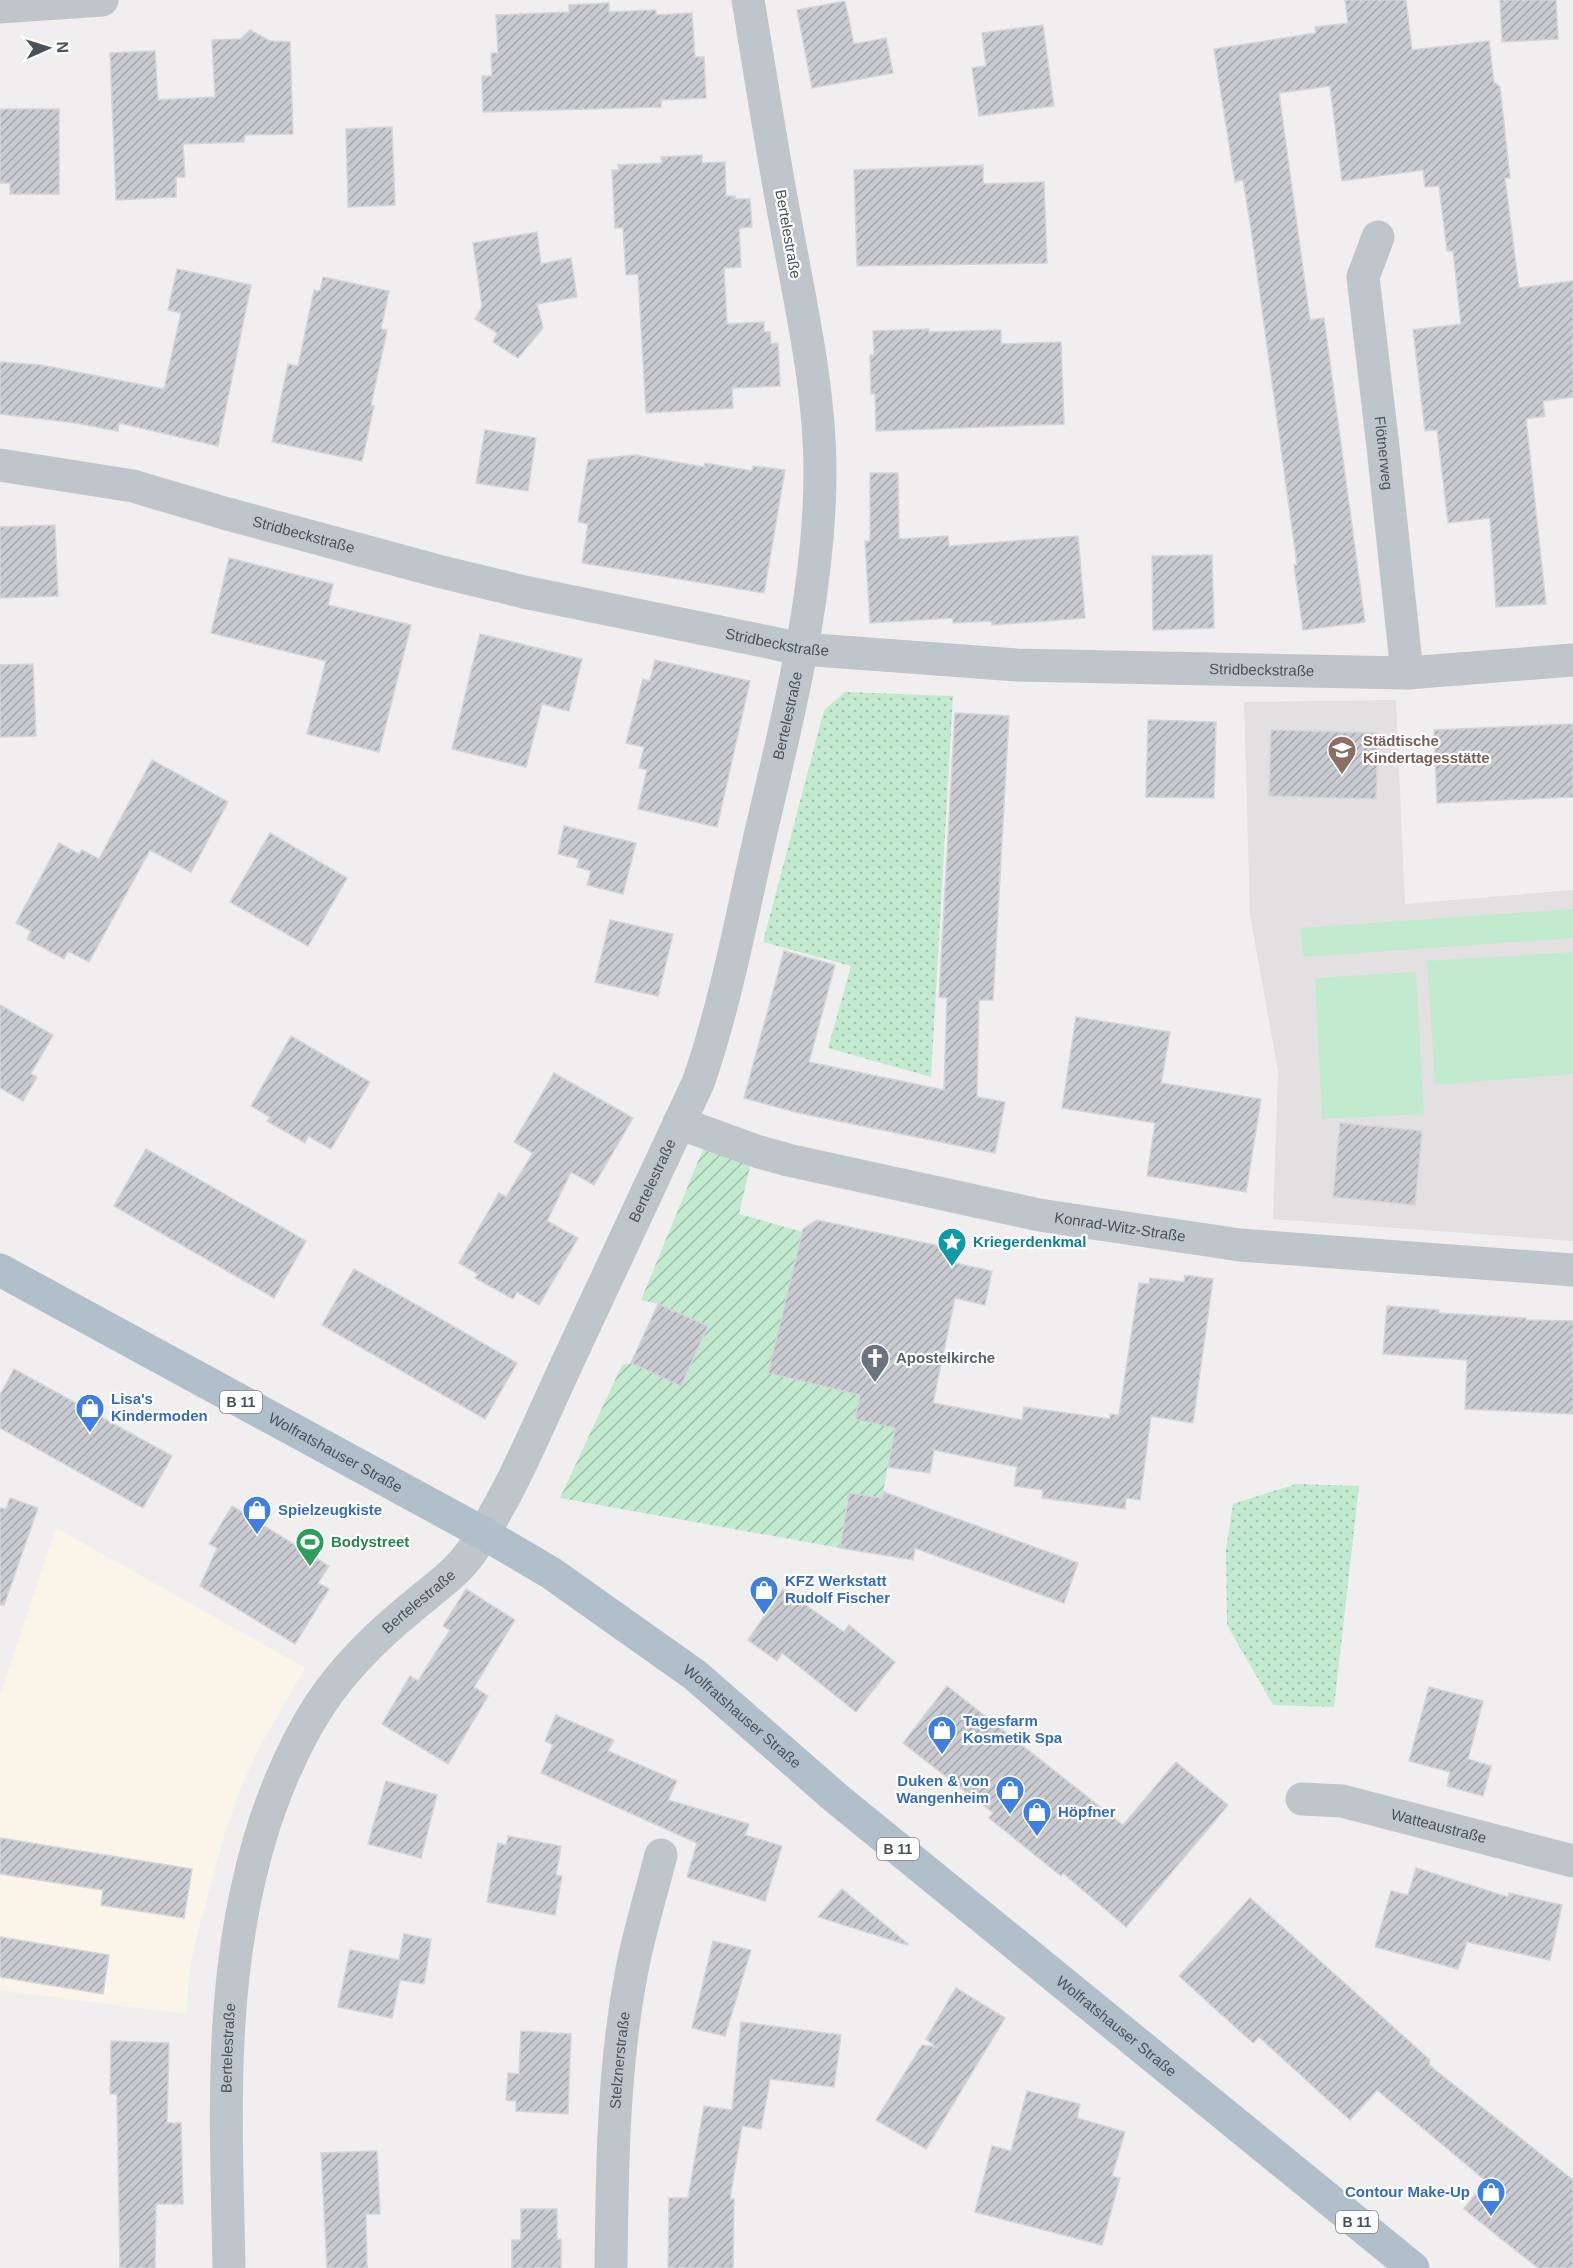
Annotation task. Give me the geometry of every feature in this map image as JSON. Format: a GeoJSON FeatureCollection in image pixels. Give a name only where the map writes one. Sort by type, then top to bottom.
{"type":"FeatureCollection","features":[{"type":"Feature","properties":{"kind":"main road","name":"Wolfratshauser Straße"},"geometry":{"type":"LineString","coordinates":[[0,1270],[483,1533],[551,1573],[694,1675],[836,1798],[1413,2268]]}},
{"type":"Feature","properties":{"kind":"street"},"geometry":{"type":"LineString","coordinates":[[0,7],[102,0]]}},
{"type":"Feature","properties":{"kind":"street","name":"Bertelestraße"},"geometry":{"type":"LineString","coordinates":[[229,2268],[226,2046],[233,1967],[241,1911],[271,1804],[295,1747],[322,1702],[356,1659],[466,1559],[483,1533],[507,1491],[698,1083],[712,1042],[802,650],[817,541],[820,470],[817,409],[748,0]]}},
{"type":"Feature","properties":{"kind":"street","name":"Flötnerweg"},"geometry":{"type":"LineString","coordinates":[[1378,237],[1363,277],[1407,674]]}},
{"type":"Feature","properties":{"kind":"street","name":"Stridbeckstraße"},"geometry":{"type":"LineString","coordinates":[[0,465],[134,486],[438,572],[802,650],[1017,665],[1407,674],[1573,660]]}},
{"type":"Feature","properties":{"kind":"street","name":"Konrad-Witz-Straße"},"geometry":{"type":"LineString","coordinates":[[679,1123],[788,1160],[1039,1215],[1240,1245],[1573,1269]]}},
{"type":"Feature","properties":{"kind":"street","name":"Watteaustraße"},"geometry":{"type":"LineString","coordinates":[[1302,1799],[1342,1801],[1573,1861]]}},
{"type":"Feature","properties":{"kind":"street","name":"Stelznerstraße"},"geometry":{"type":"LineString","coordinates":[[610,2268],[619,2061],[631,1974],[661,1855]]}},
{"type":"Feature","properties":{"kind":"shaded area"},"geometry":{"type":"Polygon","coordinates":[[[1396,700],[1405,904],[1573,890],[1573,1241],[1273,1219],[1278,1071],[1250,915],[1244,702],[1396,700]]]}},
{"type":"Feature","properties":{"kind":"shaded area"},"geometry":{"type":"Polygon","coordinates":[[[56,1528],[305,1668],[259,1748],[239,1792],[225,1833],[196,1939],[190,1970],[186,2014],[0,1990],[0,1696],[56,1528]]]}},
{"type":"Feature","properties":{"kind":"green space"},"geometry":{"type":"Polygon","coordinates":[[[845,692],[953,696],[931,1077],[828,1048],[851,966],[763,942],[824,710],[845,692]]]}},
{"type":"Feature","properties":{"kind":"green space"},"geometry":{"type":"Polygon","coordinates":[[[1573,909],[1573,938],[1303,957],[1301,928],[1573,909]]]}},
{"type":"Feature","properties":{"kind":"green space"},"geometry":{"type":"Polygon","coordinates":[[[1573,952],[1573,1074],[1435,1085],[1427,961],[1573,952]]]}},
{"type":"Feature","properties":{"kind":"green space"},"geometry":{"type":"Polygon","coordinates":[[[1416,972],[1424,1114],[1322,1119],[1315,978],[1416,972]]]}},
{"type":"Feature","properties":{"kind":"green space"},"geometry":{"type":"Polygon","coordinates":[[[706,1142],[752,1158],[739,1214],[803,1232],[768,1373],[860,1395],[855,1419],[895,1428],[882,1498],[849,1493],[840,1548],[560,1498],[622,1365],[631,1363],[681,1386],[708,1326],[659,1304],[641,1300],[706,1142]]]}},
{"type":"Feature","properties":{"kind":"green space"},"geometry":{"type":"Polygon","coordinates":[[[1296,1484],[1359,1486],[1334,1707],[1273,1705],[1227,1625],[1226,1549],[1233,1504],[1296,1484]]]}},
{"type":"Feature","properties":{"kind":"building"},"geometry":{"type":"Polygon","coordinates":[[[1345,0],[1406,0],[1412,50],[1489,41],[1494,82],[1500,87],[1510,178],[1505,178],[1519,288],[1573,281],[1573,397],[1543,401],[1545,416],[1526,419],[1546,604],[1496,607],[1490,518],[1448,523],[1437,430],[1425,431],[1413,330],[1461,324],[1453,251],[1447,251],[1439,186],[1425,187],[1423,170],[1342,181],[1330,86],[1279,93],[1310,320],[1324,318],[1365,622],[1303,630],[1294,565],[1297,565],[1251,229],[1243,180],[1235,182],[1214,49],[1316,33],[1315,27],[1348,23],[1345,0]]]}},
{"type":"Feature","properties":{"kind":"building"},"geometry":{"type":"Polygon","coordinates":[[[1500,0],[1556,0],[1558,39],[1502,42],[1500,0]]]}},
{"type":"Feature","properties":{"kind":"building"},"geometry":{"type":"Polygon","coordinates":[[[845,1],[854,44],[886,38],[893,73],[812,88],[797,10],[845,1]]]}},
{"type":"Feature","properties":{"kind":"building"},"geometry":{"type":"Polygon","coordinates":[[[609,3],[609,12],[656,10],[656,15],[692,13],[695,57],[704,57],[706,98],[661,100],[661,107],[483,112],[482,76],[492,76],[491,53],[498,53],[496,15],[569,12],[569,5],[609,3]]]}},
{"type":"Feature","properties":{"kind":"building"},"geometry":{"type":"Polygon","coordinates":[[[1043,25],[1054,106],[979,116],[972,68],[986,66],[982,33],[1043,25]]]}},
{"type":"Feature","properties":{"kind":"building"},"geometry":{"type":"Polygon","coordinates":[[[250,30],[270,41],[290,42],[293,134],[245,135],[244,142],[183,144],[185,177],[176,177],[176,197],[116,200],[110,53],[155,51],[158,100],[215,97],[212,40],[241,39],[250,30]]]}},
{"type":"Feature","properties":{"kind":"building"},"geometry":{"type":"Polygon","coordinates":[[[0,109],[59,109],[59,194],[10,194],[10,183],[0,183],[0,109]]]}},
{"type":"Feature","properties":{"kind":"building"},"geometry":{"type":"Polygon","coordinates":[[[392,127],[395,205],[348,207],[346,129],[392,127]]]}},
{"type":"Feature","properties":{"kind":"building"},"geometry":{"type":"Polygon","coordinates":[[[702,155],[702,163],[725,162],[726,196],[735,196],[735,199],[750,199],[752,227],[739,228],[741,267],[724,268],[727,324],[764,322],[764,332],[770,332],[771,344],[778,343],[780,386],[732,388],[733,408],[646,413],[638,274],[626,275],[623,228],[615,228],[612,170],[619,170],[618,165],[662,163],[661,157],[702,155]]]}},
{"type":"Feature","properties":{"kind":"building"},"geometry":{"type":"Polygon","coordinates":[[[983,165],[983,184],[1044,182],[1047,263],[857,266],[854,170],[983,165]]]}},
{"type":"Feature","properties":{"kind":"building"},"geometry":{"type":"Polygon","coordinates":[[[537,232],[541,264],[571,258],[577,297],[537,304],[543,328],[518,358],[493,342],[497,333],[475,319],[482,307],[473,243],[537,232]]]}},
{"type":"Feature","properties":{"kind":"building"},"geometry":{"type":"Polygon","coordinates":[[[177,269],[251,285],[218,446],[119,423],[118,431],[76,423],[0,414],[0,362],[41,365],[164,389],[181,313],[168,310],[177,269]]]}},
{"type":"Feature","properties":{"kind":"building"},"geometry":{"type":"Polygon","coordinates":[[[323,277],[389,291],[381,329],[387,330],[362,461],[272,442],[288,364],[298,366],[314,290],[320,291],[323,277]]]}},
{"type":"Feature","properties":{"kind":"building"},"geometry":{"type":"Polygon","coordinates":[[[929,329],[929,332],[1001,330],[1001,344],[1061,342],[1064,424],[876,431],[875,394],[871,394],[870,355],[874,355],[873,331],[929,329]]]}},
{"type":"Feature","properties":{"kind":"building"},"geometry":{"type":"Polygon","coordinates":[[[485,430],[536,438],[528,491],[476,483],[485,430]]]}},
{"type":"Feature","properties":{"kind":"building"},"geometry":{"type":"Polygon","coordinates":[[[635,455],[704,467],[705,463],[752,471],[753,466],[785,470],[764,593],[582,563],[588,524],[578,522],[588,460],[635,455]]]}},
{"type":"Feature","properties":{"kind":"building"},"geometry":{"type":"Polygon","coordinates":[[[870,473],[898,473],[899,539],[948,536],[949,546],[1078,536],[1085,618],[992,625],[991,621],[953,623],[953,618],[870,623],[865,541],[870,541],[870,473]]]}},
{"type":"Feature","properties":{"kind":"building"},"geometry":{"type":"Polygon","coordinates":[[[55,525],[58,596],[0,598],[0,527],[55,525]]]}},
{"type":"Feature","properties":{"kind":"building"},"geometry":{"type":"Polygon","coordinates":[[[1212,555],[1214,628],[1153,630],[1152,556],[1212,555]]]}},
{"type":"Feature","properties":{"kind":"building"},"geometry":{"type":"Polygon","coordinates":[[[229,558],[333,584],[328,605],[411,625],[379,752],[307,734],[326,661],[211,633],[229,558]]]}},
{"type":"Feature","properties":{"kind":"building"},"geometry":{"type":"Polygon","coordinates":[[[480,634],[582,659],[569,711],[542,704],[526,767],[452,749],[480,634]]]}},
{"type":"Feature","properties":{"kind":"building"},"geometry":{"type":"Polygon","coordinates":[[[655,660],[750,681],[717,827],[638,809],[647,770],[639,768],[644,747],[626,743],[643,679],[650,681],[655,660]]]}},
{"type":"Feature","properties":{"kind":"building"},"geometry":{"type":"Polygon","coordinates":[[[33,664],[36,736],[0,737],[0,665],[33,664]]]}},
{"type":"Feature","properties":{"kind":"building"},"geometry":{"type":"Polygon","coordinates":[[[955,713],[1009,716],[993,1000],[979,1000],[977,1097],[1005,1102],[995,1153],[799,1113],[744,1098],[784,951],[835,965],[809,1062],[944,1090],[947,998],[939,997],[955,713]]]}},
{"type":"Feature","properties":{"kind":"building"},"geometry":{"type":"Polygon","coordinates":[[[1148,720],[1216,722],[1214,798],[1146,797],[1148,720]]]}},
{"type":"Feature","properties":{"kind":"building"},"geometry":{"type":"Polygon","coordinates":[[[1573,724],[1573,797],[1437,803],[1434,730],[1573,724]]]}},
{"type":"Feature","properties":{"kind":"building"},"geometry":{"type":"Polygon","coordinates":[[[1271,730],[1378,733],[1376,799],[1269,796],[1271,730]]]}},
{"type":"Feature","properties":{"kind":"building"},"geometry":{"type":"Polygon","coordinates":[[[152,760],[228,802],[191,872],[150,850],[89,962],[68,951],[64,959],[27,939],[31,931],[16,923],[59,843],[79,854],[82,850],[99,859],[152,760]]]}},
{"type":"Feature","properties":{"kind":"building"},"geometry":{"type":"Polygon","coordinates":[[[564,826],[636,843],[623,894],[587,885],[591,871],[577,867],[579,859],[558,854],[564,826]]]}},
{"type":"Feature","properties":{"kind":"building"},"geometry":{"type":"Polygon","coordinates":[[[270,833],[347,878],[308,946],[230,902],[270,833]]]}},
{"type":"Feature","properties":{"kind":"building"},"geometry":{"type":"Polygon","coordinates":[[[610,920],[673,934],[658,996],[595,982],[610,920]]]}},
{"type":"Feature","properties":{"kind":"building"},"geometry":{"type":"Polygon","coordinates":[[[0,1005],[53,1035],[31,1074],[37,1077],[23,1101],[0,1088],[0,1005]]]}},
{"type":"Feature","properties":{"kind":"building"},"geometry":{"type":"Polygon","coordinates":[[[1076,1017],[1170,1032],[1161,1083],[1261,1099],[1246,1192],[1147,1176],[1155,1123],[1062,1108],[1076,1017]]]}},
{"type":"Feature","properties":{"kind":"building"},"geometry":{"type":"Polygon","coordinates":[[[291,1036],[370,1082],[331,1149],[308,1136],[305,1143],[267,1121],[270,1117],[251,1106],[291,1036]]]}},
{"type":"Feature","properties":{"kind":"building"},"geometry":{"type":"Polygon","coordinates":[[[554,1073],[633,1118],[594,1185],[571,1172],[547,1221],[578,1238],[539,1305],[517,1292],[513,1299],[475,1278],[478,1274],[459,1263],[499,1193],[506,1197],[533,1153],[514,1142],[554,1073]]]}},
{"type":"Feature","properties":{"kind":"building"},"geometry":{"type":"Polygon","coordinates":[[[1340,1123],[1422,1131],[1415,1205],[1333,1197],[1340,1123]]]}},
{"type":"Feature","properties":{"kind":"building"},"geometry":{"type":"Polygon","coordinates":[[[146,1149],[306,1241],[274,1298],[114,1206],[146,1149]]]}},
{"type":"Feature","properties":{"kind":"building"},"geometry":{"type":"Polygon","coordinates":[[[817,1220],[949,1248],[946,1261],[992,1271],[985,1305],[955,1298],[933,1403],[1022,1420],[1024,1407],[1110,1419],[1110,1414],[1119,1415],[1139,1283],[1149,1284],[1150,1278],[1184,1282],[1185,1275],[1213,1279],[1193,1423],[1151,1416],[1140,1500],[1126,1498],[1125,1509],[1042,1498],[1043,1490],[1014,1486],[1017,1467],[934,1450],[930,1473],[888,1467],[895,1428],[855,1419],[860,1395],[768,1373],[803,1229],[817,1220]]]}},
{"type":"Feature","properties":{"kind":"building"},"geometry":{"type":"Polygon","coordinates":[[[354,1269],[517,1363],[485,1419],[322,1325],[354,1269]]]}},
{"type":"Feature","properties":{"kind":"building"},"geometry":{"type":"Polygon","coordinates":[[[658,1304],[708,1326],[681,1386],[631,1363],[658,1304]]]}},
{"type":"Feature","properties":{"kind":"building"},"geometry":{"type":"Polygon","coordinates":[[[1387,1306],[1439,1310],[1439,1313],[1526,1318],[1526,1320],[1573,1321],[1573,1414],[1465,1409],[1467,1360],[1383,1354],[1387,1306]]]}},
{"type":"Feature","properties":{"kind":"building"},"geometry":{"type":"Polygon","coordinates":[[[14,1369],[172,1456],[143,1508],[0,1428],[0,1395],[14,1369]]]}},
{"type":"Feature","properties":{"kind":"building"},"geometry":{"type":"Polygon","coordinates":[[[884,1492],[1078,1563],[1064,1603],[915,1548],[913,1560],[840,1548],[849,1493],[882,1498],[884,1492]]]}},
{"type":"Feature","properties":{"kind":"building"},"geometry":{"type":"Polygon","coordinates":[[[10,1498],[38,1508],[4,1605],[0,1605],[0,1508],[6,1509],[10,1498]]]}},
{"type":"Feature","properties":{"kind":"building"},"geometry":{"type":"Polygon","coordinates":[[[232,1506],[329,1566],[318,1583],[329,1589],[295,1644],[200,1586],[217,1548],[209,1544],[232,1506]]]}},
{"type":"Feature","properties":{"kind":"building"},"geometry":{"type":"Polygon","coordinates":[[[466,1589],[515,1620],[474,1687],[488,1696],[448,1764],[382,1724],[410,1676],[418,1681],[450,1630],[443,1626],[466,1589]]]}},
{"type":"Feature","properties":{"kind":"building"},"geometry":{"type":"Polygon","coordinates":[[[783,1589],[844,1632],[849,1625],[895,1662],[856,1712],[782,1653],[777,1661],[748,1640],[783,1589]]]}},
{"type":"Feature","properties":{"kind":"building"},"geometry":{"type":"Polygon","coordinates":[[[947,1686],[1123,1825],[1176,1762],[1228,1805],[1126,1927],[1063,1873],[1061,1876],[989,1818],[993,1813],[903,1743],[947,1686]]]}},
{"type":"Feature","properties":{"kind":"building"},"geometry":{"type":"Polygon","coordinates":[[[1429,1687],[1483,1701],[1468,1759],[1491,1766],[1483,1796],[1447,1786],[1450,1772],[1409,1761],[1429,1687]]]}},
{"type":"Feature","properties":{"kind":"building"},"geometry":{"type":"Polygon","coordinates":[[[556,1715],[614,1740],[608,1751],[677,1781],[668,1800],[749,1824],[745,1835],[782,1846],[765,1901],[687,1877],[697,1843],[541,1773],[553,1745],[545,1741],[556,1715]]]}},
{"type":"Feature","properties":{"kind":"building"},"geometry":{"type":"Polygon","coordinates":[[[386,1781],[437,1795],[421,1858],[368,1844],[386,1781]]]}},
{"type":"Feature","properties":{"kind":"building"},"geometry":{"type":"Polygon","coordinates":[[[508,1836],[561,1846],[556,1875],[562,1876],[555,1915],[487,1902],[498,1843],[506,1845],[508,1836]]]}},
{"type":"Feature","properties":{"kind":"building"},"geometry":{"type":"Polygon","coordinates":[[[0,1838],[192,1869],[184,1918],[101,1905],[103,1890],[0,1874],[0,1838]]]}},
{"type":"Feature","properties":{"kind":"building"},"geometry":{"type":"Polygon","coordinates":[[[1416,1868],[1508,1897],[1509,1893],[1562,1905],[1550,1960],[1467,1942],[1458,1969],[1375,1947],[1391,1891],[1408,1895],[1416,1868]]]}},
{"type":"Feature","properties":{"kind":"building"},"geometry":{"type":"Polygon","coordinates":[[[842,1889],[908,1944],[818,1917],[842,1889]]]}},
{"type":"Feature","properties":{"kind":"building"},"geometry":{"type":"Polygon","coordinates":[[[1250,1898],[1430,2060],[1429,2065],[1573,2180],[1573,2268],[1538,2268],[1464,2209],[1486,2181],[1377,2090],[1350,2120],[1259,2037],[1253,2043],[1179,1976],[1250,1898]]]}},
{"type":"Feature","properties":{"kind":"building"},"geometry":{"type":"Polygon","coordinates":[[[404,1934],[431,1939],[424,1984],[400,1980],[392,2018],[338,2007],[350,1950],[399,1960],[404,1934]]]}},
{"type":"Feature","properties":{"kind":"building"},"geometry":{"type":"Polygon","coordinates":[[[0,1937],[109,1955],[103,1994],[0,1977],[0,1937]]]}},
{"type":"Feature","properties":{"kind":"building"},"geometry":{"type":"Polygon","coordinates":[[[713,1941],[751,1950],[725,2036],[692,2028],[713,1941]]]}},
{"type":"Feature","properties":{"kind":"building"},"geometry":{"type":"Polygon","coordinates":[[[956,1988],[1005,2018],[926,2149],[876,2120],[922,2045],[936,2047],[926,2039],[956,1988]]]}},
{"type":"Feature","properties":{"kind":"building"},"geometry":{"type":"Polygon","coordinates":[[[741,2022],[841,2035],[834,2087],[770,2079],[761,2129],[742,2126],[730,2199],[734,2199],[733,2268],[668,2268],[669,2198],[688,2198],[704,2106],[732,2110],[741,2022]]]}},
{"type":"Feature","properties":{"kind":"building"},"geometry":{"type":"Polygon","coordinates":[[[521,2031],[571,2034],[568,2114],[516,2111],[516,2101],[506,2100],[508,2073],[519,2074],[521,2031]]]}},
{"type":"Feature","properties":{"kind":"building"},"geometry":{"type":"Polygon","coordinates":[[[111,2041],[169,2043],[167,2123],[181,2123],[183,2204],[156,2204],[155,2268],[120,2268],[117,2094],[110,2094],[111,2041]]]}},
{"type":"Feature","properties":{"kind":"building"},"geometry":{"type":"Polygon","coordinates":[[[1027,2091],[1080,2104],[1077,2118],[1125,2132],[1112,2176],[1120,2178],[1102,2245],[975,2212],[992,2146],[1011,2151],[1027,2091]]]}},
{"type":"Feature","properties":{"kind":"building"},"geometry":{"type":"Polygon","coordinates":[[[377,2151],[380,2214],[366,2214],[367,2268],[327,2268],[321,2153],[377,2151]]]}},
{"type":"Feature","properties":{"kind":"building"},"geometry":{"type":"Polygon","coordinates":[[[521,2209],[557,2209],[557,2240],[561,2239],[561,2268],[512,2268],[512,2240],[521,2240],[521,2209]]]}},
{"type":"Feature","properties":{"kind":"place","name":"Städtische Kindertagesstätte"},"geometry":{"type":"Point","coordinates":[1342,776]}},
{"type":"Feature","properties":{"kind":"place","name":"Kriegerdenkmal"},"geometry":{"type":"Point","coordinates":[952,1268]}},
{"type":"Feature","properties":{"kind":"place","name":"Apostelkirche"},"geometry":{"type":"Point","coordinates":[875,1384]}},
{"type":"Feature","properties":{"kind":"place","name":"Lisa's Kindermoden"},"geometry":{"type":"Point","coordinates":[90,1434]}},
{"type":"Feature","properties":{"kind":"place","name":"Spielzeugkiste"},"geometry":{"type":"Point","coordinates":[257,1536]}},
{"type":"Feature","properties":{"kind":"place","name":"Bodystreet"},"geometry":{"type":"Point","coordinates":[310,1568]}},
{"type":"Feature","properties":{"kind":"place","name":"KFZ Werkstatt Rudolf Fischer"},"geometry":{"type":"Point","coordinates":[764,1616]}},
{"type":"Feature","properties":{"kind":"place","name":"Tagesfarm Kosmetik Spa"},"geometry":{"type":"Point","coordinates":[942,1756]}},
{"type":"Feature","properties":{"kind":"place","name":"Duken & von Wangenheim"},"geometry":{"type":"Point","coordinates":[1010,1816]}},
{"type":"Feature","properties":{"kind":"place","name":"Höpfner"},"geometry":{"type":"Point","coordinates":[1037,1838]}},
{"type":"Feature","properties":{"kind":"place","name":"Contour Make-Up"},"geometry":{"type":"Point","coordinates":[1491,2218]}}]}
